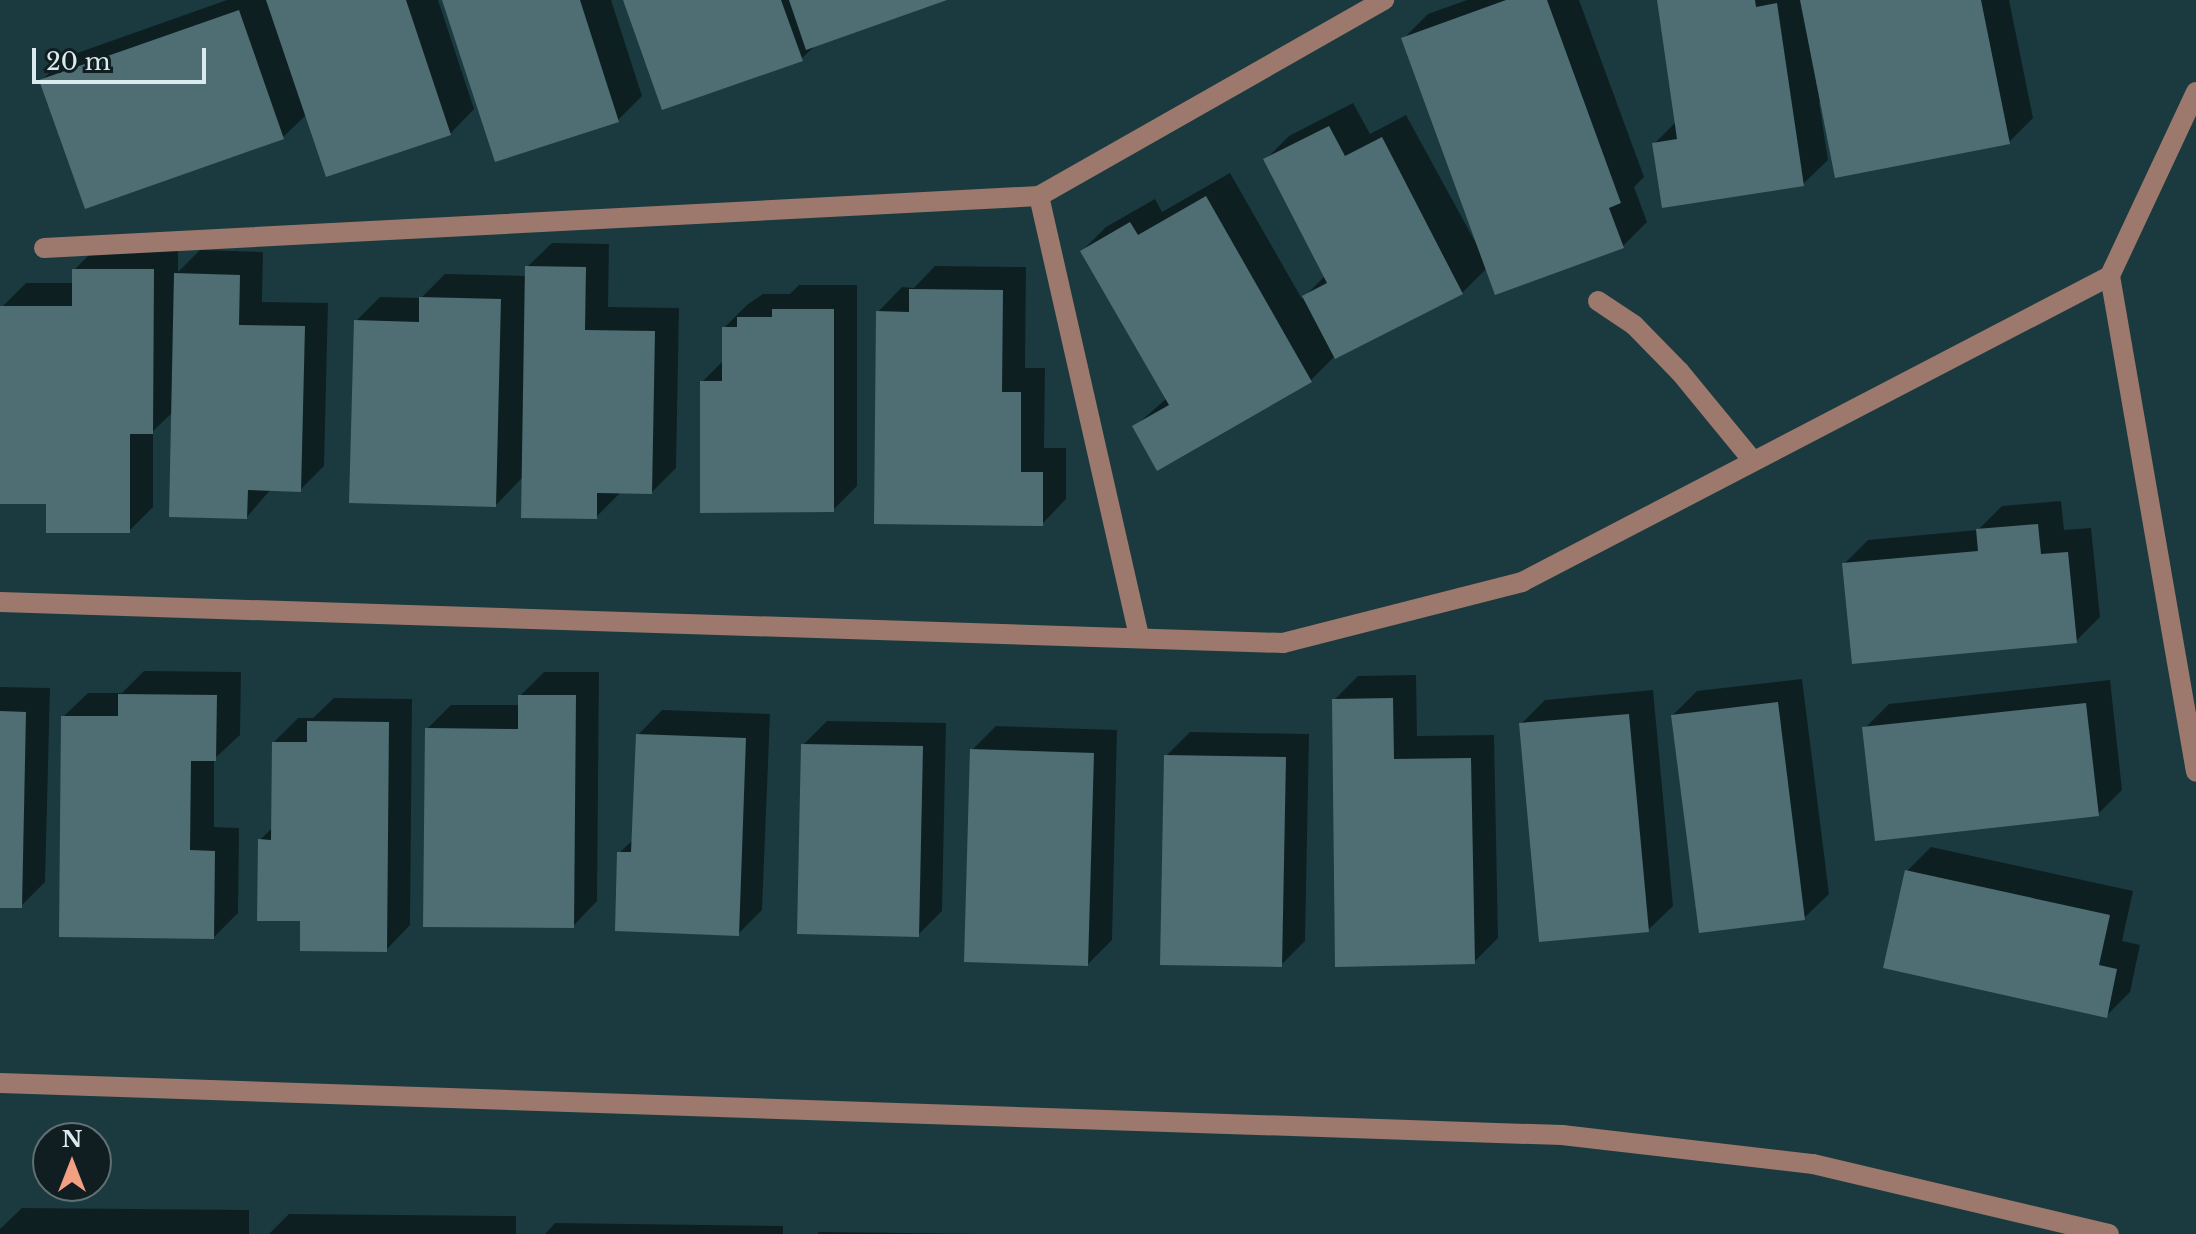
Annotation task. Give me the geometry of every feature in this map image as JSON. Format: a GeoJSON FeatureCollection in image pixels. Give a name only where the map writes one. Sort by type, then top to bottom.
{"type":"FeatureCollection","features":[{"type":"Feature","properties":{"kind":"street"},"geometry":{"type":"LineString","coordinates":[[44,248],[1039,196],[1384,0]]}},
{"type":"Feature","properties":{"kind":"street"},"geometry":{"type":"LineString","coordinates":[[2196,92],[2110,276],[2196,772]]}},
{"type":"Feature","properties":{"kind":"street"},"geometry":{"type":"LineString","coordinates":[[1039,196],[1139,636]]}},
{"type":"Feature","properties":{"kind":"street"},"geometry":{"type":"LineString","coordinates":[[0,602],[1283,643],[1522,582],[2110,276]]}},
{"type":"Feature","properties":{"kind":"street"},"geometry":{"type":"LineString","coordinates":[[1598,301],[1634,325],[1680,372],[1753,461]]}},
{"type":"Feature","properties":{"kind":"street"},"geometry":{"type":"LineString","coordinates":[[0,1083],[1562,1135],[1813,1164],[2109,1234]]}},
{"type":"Feature","properties":{"kind":"building"},"geometry":{"type":"Polygon","coordinates":[[[266,0],[406,0],[451,135],[326,177],[266,0]]]}},
{"type":"Feature","properties":{"kind":"building"},"geometry":{"type":"Polygon","coordinates":[[[442,0],[580,0],[619,122],[495,162],[442,0]]]}},
{"type":"Feature","properties":{"kind":"building"},"geometry":{"type":"Polygon","coordinates":[[[623,0],[781,0],[803,61],[662,110],[623,0]]]}},
{"type":"Feature","properties":{"kind":"building"},"geometry":{"type":"Polygon","coordinates":[[[789,0],[947,0],[806,50],[789,0]]]}},
{"type":"Feature","properties":{"kind":"building"},"geometry":{"type":"Polygon","coordinates":[[[1506,0],[1547,0],[1621,203],[1609,208],[1624,248],[1495,295],[1401,38],[1506,0]]]}},
{"type":"Feature","properties":{"kind":"building"},"geometry":{"type":"Polygon","coordinates":[[[1657,0],[1755,0],[1756,7],[1777,3],[1804,186],[1662,208],[1652,143],[1677,139],[1657,0]]]}},
{"type":"Feature","properties":{"kind":"building"},"geometry":{"type":"Polygon","coordinates":[[[1800,0],[1981,0],[2010,144],[1835,178],[1800,0]]]}},
{"type":"Feature","properties":{"kind":"building"},"geometry":{"type":"Polygon","coordinates":[[[239,10],[284,139],[85,209],[39,80],[239,10]]]}},
{"type":"Feature","properties":{"kind":"building"},"geometry":{"type":"Polygon","coordinates":[[[1329,126],[1345,156],[1382,137],[1463,294],[1335,359],[1302,296],[1327,283],[1263,159],[1329,126]]]}},
{"type":"Feature","properties":{"kind":"building"},"geometry":{"type":"Polygon","coordinates":[[[1206,196],[1312,382],[1157,471],[1132,426],[1169,405],[1080,251],[1130,222],[1138,235],[1206,196]]]}},
{"type":"Feature","properties":{"kind":"building"},"geometry":{"type":"Polygon","coordinates":[[[525,266],[586,267],[585,330],[655,331],[652,494],[597,493],[597,519],[521,518],[525,266]]]}},
{"type":"Feature","properties":{"kind":"building"},"geometry":{"type":"Polygon","coordinates":[[[72,269],[154,269],[153,434],[130,434],[130,533],[46,533],[46,504],[0,504],[0,306],[72,306],[72,269]]]}},
{"type":"Feature","properties":{"kind":"building"},"geometry":{"type":"Polygon","coordinates":[[[174,273],[240,275],[239,325],[305,326],[301,492],[248,490],[247,519],[169,517],[174,273]]]}},
{"type":"Feature","properties":{"kind":"building"},"geometry":{"type":"Polygon","coordinates":[[[909,289],[1003,290],[1002,392],[1021,392],[1021,472],[1043,472],[1043,526],[874,524],[876,311],[909,312],[909,289]]]}},
{"type":"Feature","properties":{"kind":"building"},"geometry":{"type":"Polygon","coordinates":[[[419,297],[501,299],[496,507],[349,503],[354,320],[419,322],[419,297]]]}},
{"type":"Feature","properties":{"kind":"building"},"geometry":{"type":"Polygon","coordinates":[[[772,309],[834,309],[834,512],[700,513],[700,381],[722,381],[722,327],[737,327],[737,317],[772,317],[772,309]]]}},
{"type":"Feature","properties":{"kind":"building"},"geometry":{"type":"Polygon","coordinates":[[[2038,524],[2041,554],[2068,552],[2077,643],[1852,664],[1842,563],[1978,551],[1976,529],[2038,524]]]}},
{"type":"Feature","properties":{"kind":"building"},"geometry":{"type":"Polygon","coordinates":[[[118,694],[217,695],[216,761],[191,761],[190,850],[215,851],[214,939],[59,937],[61,716],[118,716],[118,694]]]}},
{"type":"Feature","properties":{"kind":"building"},"geometry":{"type":"Polygon","coordinates":[[[518,695],[576,695],[574,928],[423,927],[425,728],[518,729],[518,695]]]}},
{"type":"Feature","properties":{"kind":"building"},"geometry":{"type":"Polygon","coordinates":[[[1393,698],[1394,759],[1471,758],[1475,964],[1335,967],[1332,699],[1393,698]]]}},
{"type":"Feature","properties":{"kind":"building"},"geometry":{"type":"Polygon","coordinates":[[[1778,702],[1805,920],[1699,933],[1671,715],[1778,702]]]}},
{"type":"Feature","properties":{"kind":"building"},"geometry":{"type":"Polygon","coordinates":[[[2086,703],[2099,816],[1875,841],[1862,727],[2086,703]]]}},
{"type":"Feature","properties":{"kind":"building"},"geometry":{"type":"Polygon","coordinates":[[[0,711],[26,712],[22,908],[0,908],[0,711]]]}},
{"type":"Feature","properties":{"kind":"building"},"geometry":{"type":"Polygon","coordinates":[[[1629,714],[1649,932],[1539,942],[1519,723],[1629,714]]]}},
{"type":"Feature","properties":{"kind":"building"},"geometry":{"type":"Polygon","coordinates":[[[307,721],[389,722],[387,952],[300,951],[300,921],[257,921],[258,839],[271,840],[272,742],[307,742],[307,721]]]}},
{"type":"Feature","properties":{"kind":"building"},"geometry":{"type":"Polygon","coordinates":[[[636,734],[746,738],[739,936],[615,931],[617,852],[631,852],[636,734]]]}},
{"type":"Feature","properties":{"kind":"building"},"geometry":{"type":"Polygon","coordinates":[[[801,744],[923,746],[919,937],[797,934],[801,744]]]}},
{"type":"Feature","properties":{"kind":"building"},"geometry":{"type":"Polygon","coordinates":[[[970,749],[1094,753],[1088,966],[964,962],[970,749]]]}},
{"type":"Feature","properties":{"kind":"building"},"geometry":{"type":"Polygon","coordinates":[[[1164,755],[1286,757],[1282,967],[1160,965],[1164,755]]]}},
{"type":"Feature","properties":{"kind":"building"},"geometry":{"type":"Polygon","coordinates":[[[1905,870],[2110,915],[2099,965],[2117,969],[2107,1018],[1883,968],[1905,870]]]}}]}
